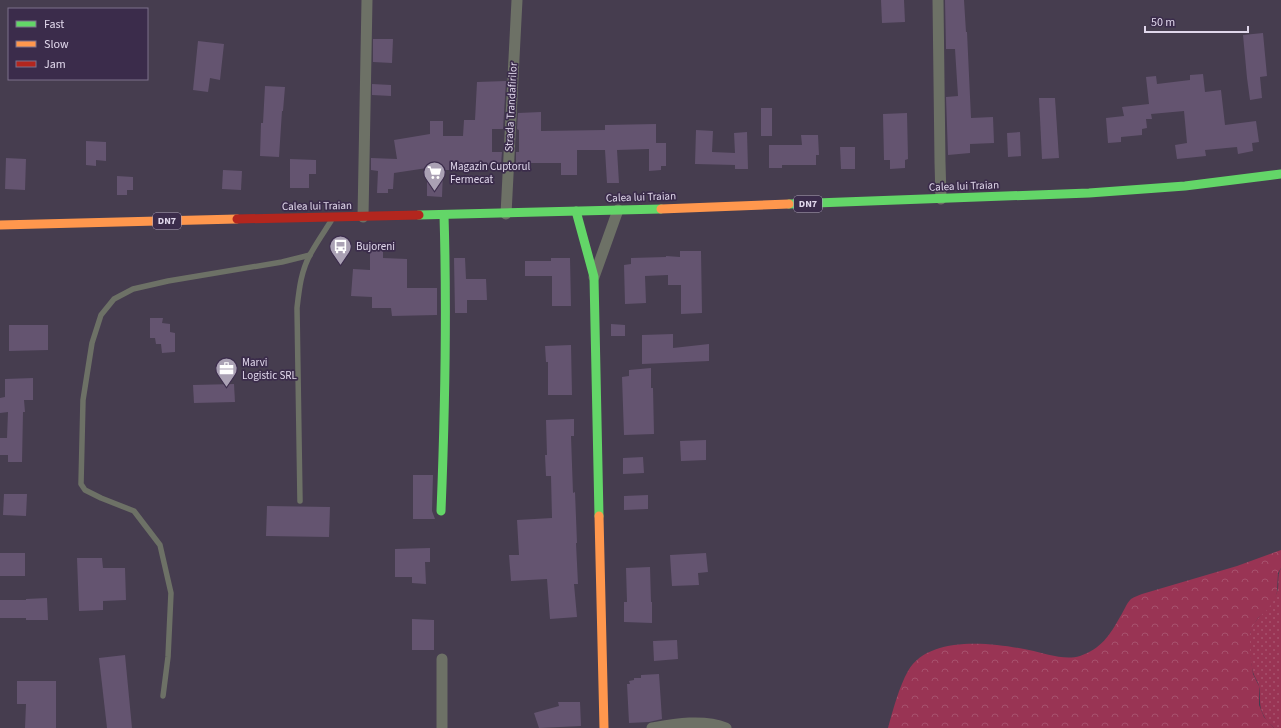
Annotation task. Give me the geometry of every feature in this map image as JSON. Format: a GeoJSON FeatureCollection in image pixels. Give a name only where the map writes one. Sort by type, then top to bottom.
{"type":"FeatureCollection","features":[{"type":"Feature","properties":{"kind":"main road","name":"Calea lui Traian"},"geometry":{"type":"LineString","coordinates":[[0,225],[506,214],[941,199],[1150,189],[1281,174]]}},
{"type":"Feature","properties":{"kind":"main road"},"geometry":{"type":"LineString","coordinates":[[576,212],[594,277],[604,728]]}},
{"type":"Feature","properties":{"kind":"main road"},"geometry":{"type":"LineString","coordinates":[[440,511],[446,351],[444,215]]}},
{"type":"Feature","properties":{"kind":"street"},"geometry":{"type":"LineString","coordinates":[[363,217],[367,0]]}},
{"type":"Feature","properties":{"kind":"street","name":"Strada Trandafirilor"},"geometry":{"type":"LineString","coordinates":[[506,214],[517,0]]}},
{"type":"Feature","properties":{"kind":"street"},"geometry":{"type":"LineString","coordinates":[[938,0],[941,199]]}},
{"type":"Feature","properties":{"kind":"street"},"geometry":{"type":"LineString","coordinates":[[594,277],[618,210]]}},
{"type":"Feature","properties":{"kind":"street"},"geometry":{"type":"LineString","coordinates":[[442,659],[442,728]]}},
{"type":"Feature","properties":{"kind":"street"},"geometry":{"type":"LineString","coordinates":[[652,728],[673,724],[699,723],[726,728]]}},
{"type":"Feature","properties":{"kind":"lane"},"geometry":{"type":"LineString","coordinates":[[300,501],[297,308],[300,286],[310,255],[333,218]]}},
{"type":"Feature","properties":{"kind":"lane"},"geometry":{"type":"LineString","coordinates":[[163,696],[168,657],[171,594],[160,545],[134,511],[85,490],[81,484],[84,400],[92,343],[101,314],[114,299],[133,289],[282,262],[310,255]]}},
{"type":"Feature","properties":{"kind":"green space"},"geometry":{"type":"Polygon","coordinates":[[[1281,550],[1281,568],[1278,573],[1275,599],[1268,609],[1258,618],[1250,634],[1250,652],[1253,674],[1259,686],[1259,705],[1264,717],[1274,728],[888,728],[899,691],[908,671],[918,659],[931,651],[947,646],[981,644],[1015,647],[1068,658],[1080,656],[1094,649],[1104,641],[1131,599],[1142,594],[1237,566],[1281,550]]]}},
{"type":"Feature","properties":{"kind":"green space"},"geometry":{"type":"Polygon","coordinates":[[[1281,568],[1281,728],[1274,728],[1267,721],[1261,709],[1259,686],[1252,667],[1249,643],[1250,631],[1252,627],[1275,597],[1278,589],[1281,568]]]}},
{"type":"Feature","properties":{"kind":"building"},"geometry":{"type":"Polygon","coordinates":[[[881,0],[904,0],[905,22],[882,23],[881,0]]]}},
{"type":"Feature","properties":{"kind":"building"},"geometry":{"type":"Polygon","coordinates":[[[945,0],[964,0],[971,118],[993,117],[994,143],[970,144],[970,153],[948,155],[946,97],[958,96],[955,49],[946,49],[945,0]]]}},
{"type":"Feature","properties":{"kind":"building"},"geometry":{"type":"Polygon","coordinates":[[[1263,33],[1267,76],[1260,77],[1262,98],[1250,100],[1243,35],[1263,33]]]}},
{"type":"Feature","properties":{"kind":"building"},"geometry":{"type":"Polygon","coordinates":[[[373,39],[393,39],[392,63],[373,62],[373,39]]]}},
{"type":"Feature","properties":{"kind":"building"},"geometry":{"type":"Polygon","coordinates":[[[198,41],[224,44],[220,80],[210,78],[208,92],[193,90],[198,41]]]}},
{"type":"Feature","properties":{"kind":"building"},"geometry":{"type":"Polygon","coordinates":[[[1203,74],[1205,92],[1221,90],[1225,125],[1256,121],[1259,142],[1252,143],[1253,151],[1238,154],[1237,147],[1205,150],[1206,156],[1177,159],[1175,145],[1187,143],[1184,111],[1151,114],[1152,119],[1146,119],[1147,128],[1142,129],[1142,135],[1121,137],[1121,142],[1108,143],[1106,118],[1124,116],[1122,107],[1149,104],[1146,77],[1156,76],[1157,84],[1190,80],[1190,75],[1203,74]]]}},
{"type":"Feature","properties":{"kind":"building"},"geometry":{"type":"Polygon","coordinates":[[[506,81],[503,129],[492,129],[492,152],[502,152],[501,165],[472,165],[472,170],[443,170],[442,197],[427,196],[427,168],[394,173],[393,189],[388,189],[388,193],[377,193],[378,171],[371,170],[371,158],[397,159],[394,140],[430,134],[430,121],[443,121],[443,136],[463,136],[464,120],[475,120],[477,82],[506,81]]]}},
{"type":"Feature","properties":{"kind":"building"},"geometry":{"type":"Polygon","coordinates":[[[372,84],[391,85],[391,96],[372,95],[372,84]]]}},
{"type":"Feature","properties":{"kind":"building"},"geometry":{"type":"Polygon","coordinates":[[[265,86],[285,87],[279,157],[260,156],[261,123],[263,123],[265,86]]]}},
{"type":"Feature","properties":{"kind":"building"},"geometry":{"type":"Polygon","coordinates":[[[1039,98],[1055,98],[1059,158],[1042,159],[1039,98]]]}},
{"type":"Feature","properties":{"kind":"building"},"geometry":{"type":"Polygon","coordinates":[[[761,108],[772,108],[772,136],[761,136],[761,108]]]}},
{"type":"Feature","properties":{"kind":"building"},"geometry":{"type":"Polygon","coordinates":[[[541,112],[541,131],[605,130],[605,125],[656,124],[656,143],[666,143],[666,166],[661,166],[661,170],[649,171],[649,149],[617,150],[619,183],[607,183],[605,150],[577,150],[577,175],[561,175],[561,163],[516,163],[516,152],[519,152],[519,130],[517,129],[518,113],[541,112]]]}},
{"type":"Feature","properties":{"kind":"building"},"geometry":{"type":"Polygon","coordinates":[[[907,113],[908,159],[905,160],[905,168],[890,169],[890,160],[884,160],[883,114],[907,113]]]}},
{"type":"Feature","properties":{"kind":"building"},"geometry":{"type":"Polygon","coordinates":[[[696,130],[713,131],[712,152],[735,153],[734,133],[747,132],[748,169],[735,169],[735,165],[695,164],[696,130]]]}},
{"type":"Feature","properties":{"kind":"building"},"geometry":{"type":"Polygon","coordinates":[[[1020,132],[1021,156],[1008,157],[1007,133],[1020,132]]]}},
{"type":"Feature","properties":{"kind":"building"},"geometry":{"type":"Polygon","coordinates":[[[801,135],[818,135],[819,155],[816,155],[816,165],[782,165],[782,168],[769,168],[769,145],[802,145],[801,135]]]}},
{"type":"Feature","properties":{"kind":"building"},"geometry":{"type":"Polygon","coordinates":[[[86,141],[106,142],[106,161],[96,160],[96,166],[86,165],[86,141]]]}},
{"type":"Feature","properties":{"kind":"building"},"geometry":{"type":"Polygon","coordinates":[[[840,147],[855,147],[855,169],[841,169],[840,147]]]}},
{"type":"Feature","properties":{"kind":"building"},"geometry":{"type":"Polygon","coordinates":[[[6,158],[26,159],[25,190],[5,189],[6,158]]]}},
{"type":"Feature","properties":{"kind":"building"},"geometry":{"type":"Polygon","coordinates":[[[290,159],[316,160],[316,174],[309,174],[309,188],[290,188],[290,159]]]}},
{"type":"Feature","properties":{"kind":"building"},"geometry":{"type":"Polygon","coordinates":[[[223,170],[242,171],[241,190],[222,189],[223,170]]]}},
{"type":"Feature","properties":{"kind":"building"},"geometry":{"type":"Polygon","coordinates":[[[117,176],[133,177],[133,190],[127,190],[127,195],[117,195],[117,176]]]}},
{"type":"Feature","properties":{"kind":"building"},"geometry":{"type":"Polygon","coordinates":[[[370,247],[383,247],[383,258],[407,259],[407,288],[437,288],[437,315],[392,316],[391,308],[372,308],[372,297],[351,296],[353,269],[370,270],[370,247]]]}},
{"type":"Feature","properties":{"kind":"building"},"geometry":{"type":"Polygon","coordinates":[[[680,251],[701,251],[702,313],[681,314],[681,285],[668,285],[668,275],[645,276],[646,303],[625,304],[624,265],[631,264],[631,258],[666,256],[680,257],[680,251]]]}},
{"type":"Feature","properties":{"kind":"building"},"geometry":{"type":"Polygon","coordinates":[[[454,258],[465,258],[466,279],[486,279],[487,300],[467,300],[467,313],[455,313],[454,258]]]}},
{"type":"Feature","properties":{"kind":"building"},"geometry":{"type":"Polygon","coordinates":[[[551,258],[570,258],[571,306],[552,306],[552,276],[525,276],[525,261],[551,261],[551,258]]]}},
{"type":"Feature","properties":{"kind":"building"},"geometry":{"type":"Polygon","coordinates":[[[150,318],[163,318],[162,323],[170,324],[170,332],[175,333],[175,352],[162,353],[161,344],[156,344],[155,338],[150,338],[150,318]]]}},
{"type":"Feature","properties":{"kind":"building"},"geometry":{"type":"Polygon","coordinates":[[[611,324],[625,325],[625,336],[611,336],[611,324]]]}},
{"type":"Feature","properties":{"kind":"building"},"geometry":{"type":"Polygon","coordinates":[[[9,325],[48,325],[48,350],[9,351],[9,325]]]}},
{"type":"Feature","properties":{"kind":"building"},"geometry":{"type":"Polygon","coordinates":[[[673,334],[673,348],[709,344],[709,361],[642,364],[642,335],[673,334]]]}},
{"type":"Feature","properties":{"kind":"building"},"geometry":{"type":"Polygon","coordinates":[[[571,345],[572,395],[548,395],[548,362],[546,362],[545,346],[571,345]]]}},
{"type":"Feature","properties":{"kind":"building"},"geometry":{"type":"Polygon","coordinates":[[[651,368],[654,434],[624,435],[622,377],[629,376],[629,370],[651,368]]]}},
{"type":"Feature","properties":{"kind":"building"},"geometry":{"type":"Polygon","coordinates":[[[33,378],[33,400],[24,400],[25,412],[23,412],[22,462],[8,462],[8,455],[0,455],[0,438],[7,438],[8,412],[0,413],[0,398],[5,397],[5,379],[33,378]]]}},
{"type":"Feature","properties":{"kind":"building"},"geometry":{"type":"Polygon","coordinates":[[[234,384],[235,402],[194,403],[193,385],[234,384]]]}},
{"type":"Feature","properties":{"kind":"building"},"geometry":{"type":"Polygon","coordinates":[[[574,419],[574,436],[571,436],[577,543],[578,584],[574,584],[577,617],[550,619],[547,579],[511,581],[509,555],[519,555],[517,520],[552,518],[551,476],[546,476],[546,420],[574,419]]]}},
{"type":"Feature","properties":{"kind":"building"},"geometry":{"type":"Polygon","coordinates":[[[706,440],[706,460],[681,461],[680,441],[706,440]]]}},
{"type":"Feature","properties":{"kind":"building"},"geometry":{"type":"Polygon","coordinates":[[[643,457],[644,473],[623,474],[623,458],[643,457]]]}},
{"type":"Feature","properties":{"kind":"building"},"geometry":{"type":"Polygon","coordinates":[[[413,475],[433,475],[432,511],[435,519],[413,519],[413,475]]]}},
{"type":"Feature","properties":{"kind":"building"},"geometry":{"type":"Polygon","coordinates":[[[4,494],[27,494],[26,516],[3,515],[4,494]]]}},
{"type":"Feature","properties":{"kind":"building"},"geometry":{"type":"Polygon","coordinates":[[[648,495],[648,509],[624,510],[624,496],[648,495]]]}},
{"type":"Feature","properties":{"kind":"building"},"geometry":{"type":"Polygon","coordinates":[[[267,506],[330,507],[329,537],[266,536],[267,506]]]}},
{"type":"Feature","properties":{"kind":"building"},"geometry":{"type":"Polygon","coordinates":[[[430,548],[430,562],[425,562],[426,584],[412,583],[412,577],[395,577],[395,549],[430,548]]]}},
{"type":"Feature","properties":{"kind":"building"},"geometry":{"type":"Polygon","coordinates":[[[0,553],[25,553],[25,576],[0,576],[0,553]]]}},
{"type":"Feature","properties":{"kind":"building"},"geometry":{"type":"Polygon","coordinates":[[[706,553],[708,572],[698,573],[699,585],[672,586],[670,555],[706,553]]]}},
{"type":"Feature","properties":{"kind":"building"},"geometry":{"type":"Polygon","coordinates":[[[77,558],[102,558],[103,568],[125,568],[126,600],[103,601],[103,610],[79,611],[77,558]]]}},
{"type":"Feature","properties":{"kind":"building"},"geometry":{"type":"Polygon","coordinates":[[[650,567],[652,623],[624,622],[624,602],[627,602],[626,568],[650,567]]]}},
{"type":"Feature","properties":{"kind":"building"},"geometry":{"type":"Polygon","coordinates":[[[47,598],[48,620],[0,618],[0,600],[47,598]]]}},
{"type":"Feature","properties":{"kind":"building"},"geometry":{"type":"Polygon","coordinates":[[[412,619],[434,620],[434,650],[412,650],[412,619]]]}},
{"type":"Feature","properties":{"kind":"building"},"geometry":{"type":"Polygon","coordinates":[[[677,640],[678,659],[654,661],[653,641],[677,640]]]}},
{"type":"Feature","properties":{"kind":"building"},"geometry":{"type":"Polygon","coordinates":[[[125,655],[132,728],[107,728],[99,658],[125,655]]]}},
{"type":"Feature","properties":{"kind":"building"},"geometry":{"type":"Polygon","coordinates":[[[659,674],[662,719],[649,722],[629,723],[627,684],[630,684],[629,681],[634,680],[634,678],[641,678],[641,675],[659,674]]]}},
{"type":"Feature","properties":{"kind":"building"},"geometry":{"type":"Polygon","coordinates":[[[17,681],[56,681],[56,728],[25,728],[26,704],[17,704],[17,681]]]}},
{"type":"Feature","properties":{"kind":"building"},"geometry":{"type":"Polygon","coordinates":[[[558,702],[580,702],[581,726],[539,728],[534,713],[559,706],[558,702]]]}},
{"type":"Feature","properties":{"kind":"traffic: fast"},"geometry":{"type":"LineString","coordinates":[[789,204],[1089,193],[1185,186],[1281,174]]}},
{"type":"Feature","properties":{"kind":"traffic: fast"},"geometry":{"type":"LineString","coordinates":[[419,215],[661,209]]}},
{"type":"Feature","properties":{"kind":"traffic: fast"},"geometry":{"type":"LineString","coordinates":[[576,211],[594,277],[599,516]]}},
{"type":"Feature","properties":{"kind":"traffic: fast"},"geometry":{"type":"LineString","coordinates":[[441,511],[445,363],[444,215]]}},
{"type":"Feature","properties":{"kind":"traffic: slow"},"geometry":{"type":"LineString","coordinates":[[661,209],[789,204]]}},
{"type":"Feature","properties":{"kind":"traffic: slow"},"geometry":{"type":"LineString","coordinates":[[0,225],[237,219]]}},
{"type":"Feature","properties":{"kind":"traffic: slow"},"geometry":{"type":"LineString","coordinates":[[599,516],[604,728]]}},
{"type":"Feature","properties":{"kind":"traffic: jam"},"geometry":{"type":"LineString","coordinates":[[237,219],[419,215]]}},
{"type":"Feature","properties":{"kind":"place","name":"Magazin Cuptorul Fermecat"},"geometry":{"type":"Point","coordinates":[434,192]}},
{"type":"Feature","properties":{"kind":"place","name":"Bujoreni"},"geometry":{"type":"Point","coordinates":[341,266]}},
{"type":"Feature","properties":{"kind":"place","name":"Marvi Logistic SRL"},"geometry":{"type":"Point","coordinates":[226,388]}}]}
